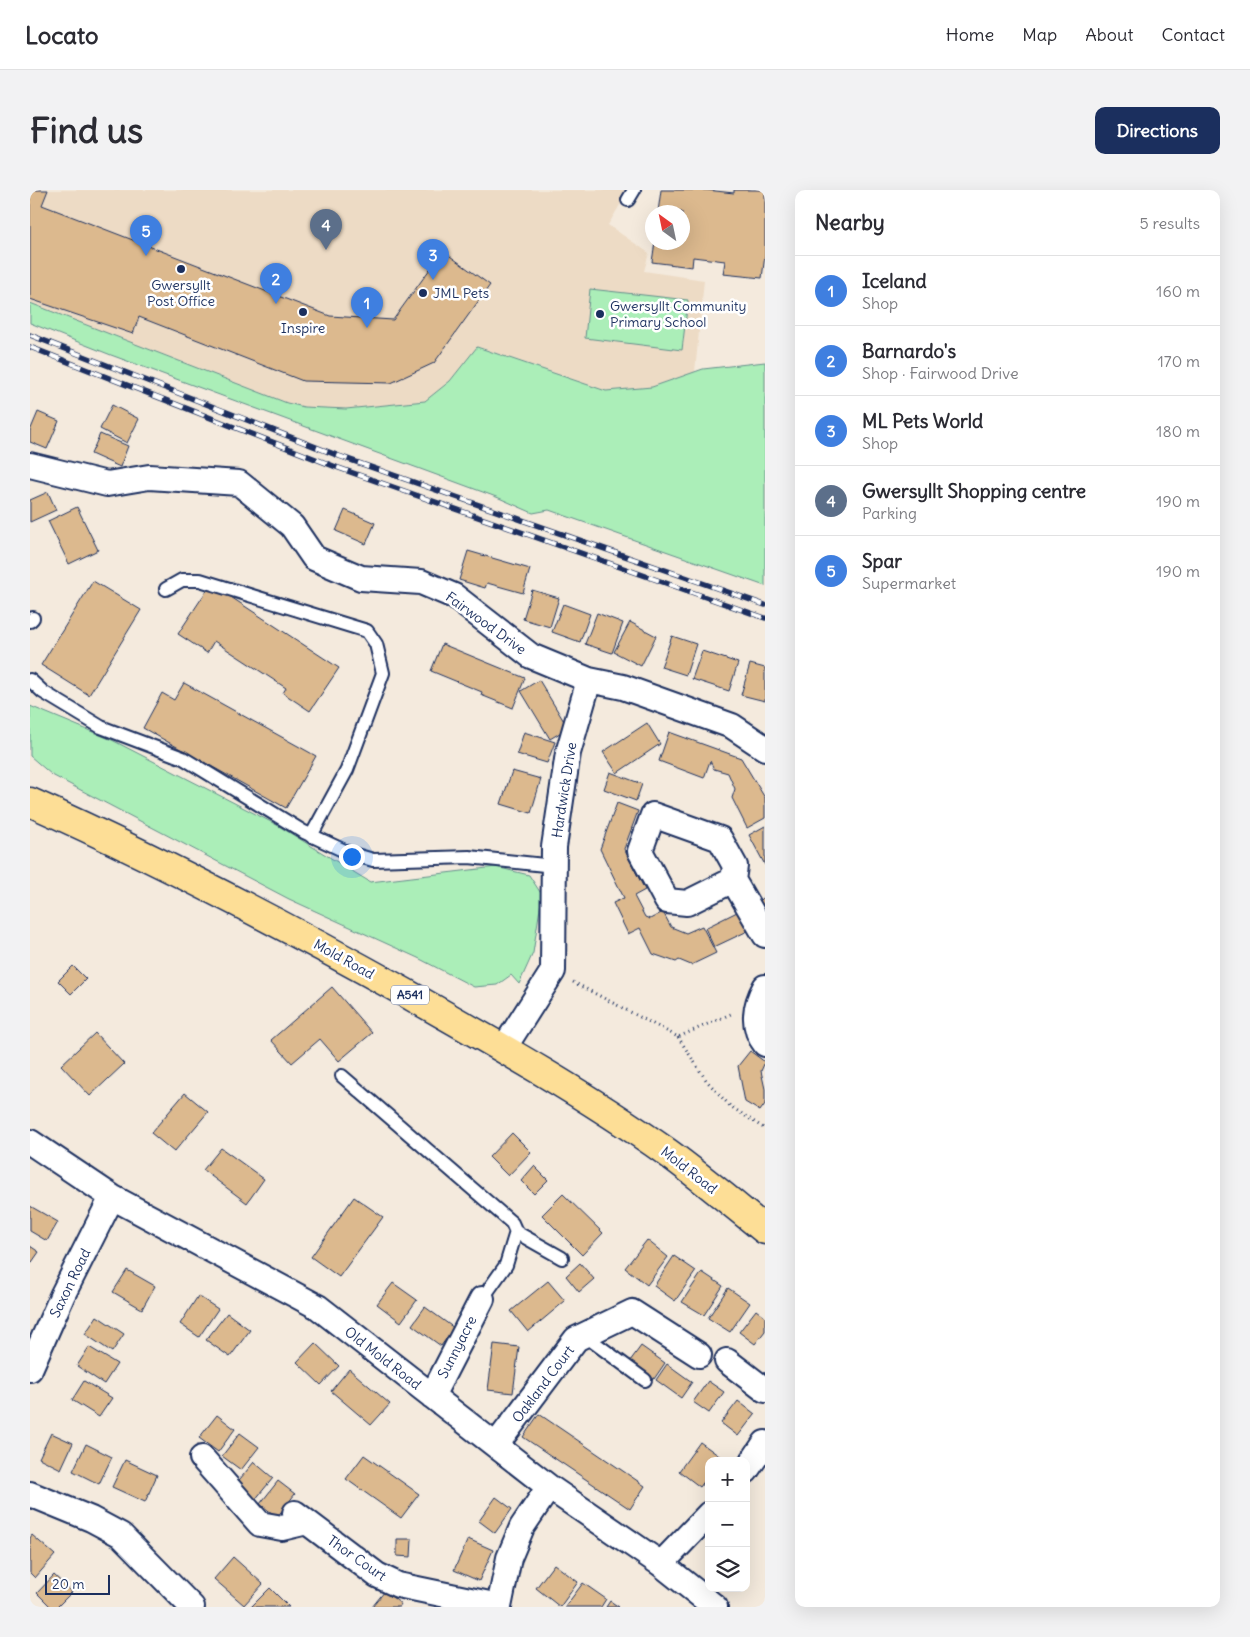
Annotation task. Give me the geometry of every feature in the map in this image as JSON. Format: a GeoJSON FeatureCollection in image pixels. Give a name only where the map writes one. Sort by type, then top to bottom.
{"type":"FeatureCollection","features":[{"type":"Feature","properties":{"kind":"main road","name":"Mold Road"},"geometry":{"type":"LineString","coordinates":[[30,802],[104,835],[260,913],[504,1048],[592,1102],[669,1154],[765,1230]]}},
{"type":"Feature","properties":{"kind":"street","name":"Fairwood Drive"},"geometry":{"type":"LineString","coordinates":[[30,465],[107,484],[149,477],[239,483],[292,526],[314,558],[361,578],[421,582],[454,596],[531,656],[589,680]]}},
{"type":"Feature","properties":{"kind":"street"},"geometry":{"type":"LineString","coordinates":[[589,680],[623,687],[732,726],[765,748]]}},
{"type":"Feature","properties":{"kind":"street","name":"Hardwick Drive"},"geometry":{"type":"LineString","coordinates":[[553,971],[554,847],[568,753],[589,680]]}},
{"type":"Feature","properties":{"kind":"street"},"geometry":{"type":"LineString","coordinates":[[733,880],[765,936]]}},
{"type":"Feature","properties":{"kind":"street"},"geometry":{"type":"LineString","coordinates":[[504,1048],[553,971]]}},
{"type":"Feature","properties":{"kind":"street"},"geometry":{"type":"LineString","coordinates":[[760,995],[756,1021],[765,1044]]}},
{"type":"Feature","properties":{"kind":"street","name":"Old Mold Road"},"geometry":{"type":"LineString","coordinates":[[30,1142],[112,1197],[318,1307],[549,1486],[661,1564],[715,1607]]}},
{"type":"Feature","properties":{"kind":"street","name":"Saxon Road"},"geometry":{"type":"LineString","coordinates":[[30,1370],[63,1294],[112,1197]]}},
{"type":"Feature","properties":{"kind":"street","name":"Sunnyacre"},"geometry":{"type":"LineString","coordinates":[[432,1396],[482,1299]]}},
{"type":"Feature","properties":{"kind":"street","name":"Oakland Court"},"geometry":{"type":"LineString","coordinates":[[496,1445],[576,1339],[632,1312],[699,1355]]}},
{"type":"Feature","properties":{"kind":"street"},"geometry":{"type":"LineString","coordinates":[[727,1361],[765,1390]]}},
{"type":"Feature","properties":{"kind":"street"},"geometry":{"type":"LineString","coordinates":[[750,1466],[765,1443]]}},
{"type":"Feature","properties":{"kind":"street","name":"Thor Court"},"geometry":{"type":"LineString","coordinates":[[202,1458],[260,1524],[282,1528],[301,1517],[377,1575],[398,1585],[499,1606]]}},
{"type":"Feature","properties":{"kind":"street"},"geometry":{"type":"LineString","coordinates":[[499,1606],[509,1558],[522,1526],[549,1486]]}},
{"type":"Feature","properties":{"kind":"street"},"geometry":{"type":"LineString","coordinates":[[30,1494],[91,1519],[121,1535],[192,1607]]}},
{"type":"Feature","properties":{"kind":"street"},"geometry":{"type":"LineString","coordinates":[[661,1564],[705,1518]]}},
{"type":"Feature","properties":{"kind":"lane"},"geometry":{"type":"LineString","coordinates":[[166,589],[182,580],[200,580],[367,632],[376,644],[383,673],[347,770],[311,836]]}},
{"type":"Feature","properties":{"kind":"lane"},"geometry":{"type":"LineString","coordinates":[[30,680],[43,692],[86,719],[119,736],[183,758],[311,836],[349,853],[373,860],[468,857],[554,866]]}},
{"type":"Feature","properties":{"kind":"lane"},"geometry":{"type":"LineString","coordinates":[[342,1076],[487,1200],[512,1223],[516,1232],[562,1258]]}},
{"type":"Feature","properties":{"kind":"lane"},"geometry":{"type":"LineString","coordinates":[[482,1299],[506,1265],[516,1232]]}},
{"type":"Feature","properties":{"kind":"lane"},"geometry":{"type":"LineString","coordinates":[[584,1335],[645,1380]]}},
{"type":"Feature","properties":{"kind":"path"},"geometry":{"type":"LineString","coordinates":[[553,971],[678,1037],[706,1080],[730,1106],[765,1129]]}},
{"type":"Feature","properties":{"kind":"path"},"geometry":{"type":"LineString","coordinates":[[678,1037],[760,995]]}},
{"type":"Feature","properties":{"kind":"shaded area"},"geometry":{"type":"Polygon","coordinates":[[[30,190],[629,190],[608,225],[649,253],[644,271],[704,280],[695,372],[652,387],[606,391],[478,347],[450,381],[425,401],[346,409],[304,407],[287,403],[30,303],[30,190]]]}},
{"type":"Feature","properties":{"kind":"green space"},"geometry":{"type":"Polygon","coordinates":[[[590,289],[688,300],[682,350],[585,338],[590,289]]]}},
{"type":"Feature","properties":{"kind":"green space"},"geometry":{"type":"Polygon","coordinates":[[[30,303],[287,403],[304,407],[346,409],[425,401],[450,381],[477,347],[606,391],[652,387],[703,369],[765,362],[765,586],[549,510],[533,513],[499,498],[111,355],[30,323],[30,303]]]}},
{"type":"Feature","properties":{"kind":"green space"},"geometry":{"type":"Polygon","coordinates":[[[30,706],[112,740],[277,825],[370,882],[496,867],[529,875],[542,895],[533,953],[519,984],[511,975],[497,985],[474,987],[418,958],[289,899],[52,775],[30,756],[30,706]]]}},
{"type":"Feature","properties":{"kind":"building"},"geometry":{"type":"Polygon","coordinates":[[[30,190],[48,190],[42,205],[330,316],[393,320],[443,251],[490,285],[434,363],[391,383],[303,381],[139,317],[133,334],[30,299],[30,190]]]}},
{"type":"Feature","properties":{"kind":"building"},"geometry":{"type":"Polygon","coordinates":[[[661,190],[706,190],[734,193],[734,190],[765,190],[765,255],[762,278],[723,274],[725,261],[693,257],[692,267],[652,262],[654,250],[690,250],[690,205],[659,205],[661,190]]]}},
{"type":"Feature","properties":{"kind":"building"},"geometry":{"type":"Polygon","coordinates":[[[112,405],[139,419],[127,443],[100,429],[112,405]]]}},
{"type":"Feature","properties":{"kind":"building"},"geometry":{"type":"Polygon","coordinates":[[[38,412],[59,421],[47,449],[30,442],[30,431],[38,412]]]}},
{"type":"Feature","properties":{"kind":"building"},"geometry":{"type":"Polygon","coordinates":[[[100,434],[128,446],[120,467],[91,454],[100,434]]]}},
{"type":"Feature","properties":{"kind":"building"},"geometry":{"type":"Polygon","coordinates":[[[48,492],[56,510],[30,522],[30,500],[48,492]]]}},
{"type":"Feature","properties":{"kind":"building"},"geometry":{"type":"Polygon","coordinates":[[[77,507],[98,550],[69,564],[48,521],[77,507]]]}},
{"type":"Feature","properties":{"kind":"building"},"geometry":{"type":"Polygon","coordinates":[[[345,510],[375,523],[366,544],[336,531],[345,510]]]}},
{"type":"Feature","properties":{"kind":"building"},"geometry":{"type":"Polygon","coordinates":[[[468,551],[530,569],[523,593],[487,583],[485,588],[459,580],[468,551]]]}},
{"type":"Feature","properties":{"kind":"building"},"geometry":{"type":"Polygon","coordinates":[[[93,581],[141,610],[89,695],[41,665],[93,581]]]}},
{"type":"Feature","properties":{"kind":"building"},"geometry":{"type":"Polygon","coordinates":[[[211,584],[339,668],[310,711],[283,693],[286,688],[214,641],[207,653],[178,634],[211,584]]]}},
{"type":"Feature","properties":{"kind":"building"},"geometry":{"type":"Polygon","coordinates":[[[532,590],[559,598],[550,627],[523,619],[532,590]]]}},
{"type":"Feature","properties":{"kind":"building"},"geometry":{"type":"Polygon","coordinates":[[[563,604],[590,614],[580,642],[552,632],[563,604]]]}},
{"type":"Feature","properties":{"kind":"building"},"geometry":{"type":"Polygon","coordinates":[[[597,613],[623,623],[612,653],[585,644],[597,613]]]}},
{"type":"Feature","properties":{"kind":"building"},"geometry":{"type":"Polygon","coordinates":[[[630,622],[656,636],[641,666],[614,652],[630,622]]]}},
{"type":"Feature","properties":{"kind":"building"},"geometry":{"type":"Polygon","coordinates":[[[672,636],[696,644],[686,675],[661,667],[672,636]]]}},
{"type":"Feature","properties":{"kind":"building"},"geometry":{"type":"Polygon","coordinates":[[[442,644],[525,678],[513,708],[481,695],[482,692],[431,671],[442,644]]]}},
{"type":"Feature","properties":{"kind":"building"},"geometry":{"type":"Polygon","coordinates":[[[702,651],[738,663],[729,691],[692,679],[702,651]]]}},
{"type":"Feature","properties":{"kind":"building"},"geometry":{"type":"Polygon","coordinates":[[[750,664],[765,668],[765,701],[741,695],[750,664]]]}},
{"type":"Feature","properties":{"kind":"building"},"geometry":{"type":"Polygon","coordinates":[[[539,680],[568,728],[550,739],[521,691],[539,680]]]}},
{"type":"Feature","properties":{"kind":"building"},"geometry":{"type":"Polygon","coordinates":[[[184,683],[316,756],[286,808],[143,728],[162,693],[174,700],[184,683]]]}},
{"type":"Feature","properties":{"kind":"building"},"geometry":{"type":"Polygon","coordinates":[[[647,723],[660,744],[617,773],[603,752],[647,723]]]}},
{"type":"Feature","properties":{"kind":"building"},"geometry":{"type":"Polygon","coordinates":[[[524,732],[555,742],[547,763],[517,754],[524,732]]]}},
{"type":"Feature","properties":{"kind":"building"},"geometry":{"type":"Polygon","coordinates":[[[669,732],[741,758],[765,798],[765,818],[747,828],[732,798],[735,789],[728,773],[714,769],[710,761],[704,778],[659,761],[669,732]]]}},
{"type":"Feature","properties":{"kind":"building"},"geometry":{"type":"Polygon","coordinates":[[[512,771],[541,779],[531,813],[501,804],[512,771]]]}},
{"type":"Feature","properties":{"kind":"building"},"geometry":{"type":"Polygon","coordinates":[[[610,772],[642,784],[636,801],[604,789],[610,772]]]}},
{"type":"Feature","properties":{"kind":"building"},"geometry":{"type":"Polygon","coordinates":[[[617,803],[638,811],[624,849],[645,890],[634,896],[645,917],[650,919],[663,912],[671,927],[686,933],[702,926],[716,953],[691,965],[679,960],[676,962],[653,954],[640,928],[628,934],[613,903],[624,898],[600,849],[617,803]]]}},
{"type":"Feature","properties":{"kind":"building"},"geometry":{"type":"Polygon","coordinates":[[[765,826],[765,865],[749,835],[765,826]]]}},
{"type":"Feature","properties":{"kind":"building"},"geometry":{"type":"Polygon","coordinates":[[[765,897],[765,919],[756,902],[765,897]]]}},
{"type":"Feature","properties":{"kind":"building"},"geometry":{"type":"Polygon","coordinates":[[[743,909],[752,929],[714,947],[705,928],[743,909]]]}},
{"type":"Feature","properties":{"kind":"building"},"geometry":{"type":"Polygon","coordinates":[[[73,966],[86,979],[71,994],[58,981],[73,966]]]}},
{"type":"Feature","properties":{"kind":"building"},"geometry":{"type":"Polygon","coordinates":[[[332,987],[372,1033],[339,1061],[320,1039],[292,1063],[271,1040],[332,987]]]}},
{"type":"Feature","properties":{"kind":"building"},"geometry":{"type":"Polygon","coordinates":[[[95,1033],[124,1064],[90,1096],[61,1065],[95,1033]]]}},
{"type":"Feature","properties":{"kind":"building"},"geometry":{"type":"Polygon","coordinates":[[[750,1051],[765,1062],[761,1071],[765,1089],[765,1104],[760,1111],[745,1102],[738,1066],[750,1051]]]}},
{"type":"Feature","properties":{"kind":"building"},"geometry":{"type":"Polygon","coordinates":[[[185,1093],[208,1112],[174,1152],[151,1133],[185,1093]]]}},
{"type":"Feature","properties":{"kind":"building"},"geometry":{"type":"Polygon","coordinates":[[[512,1133],[531,1152],[508,1176],[489,1157],[512,1133]]]}},
{"type":"Feature","properties":{"kind":"building"},"geometry":{"type":"Polygon","coordinates":[[[221,1148],[264,1179],[247,1203],[203,1170],[221,1148]]]}},
{"type":"Feature","properties":{"kind":"building"},"geometry":{"type":"Polygon","coordinates":[[[534,1166],[548,1180],[534,1194],[521,1181],[534,1166]]]}},
{"type":"Feature","properties":{"kind":"building"},"geometry":{"type":"Polygon","coordinates":[[[563,1194],[603,1233],[582,1255],[542,1215],[563,1194]]]}},
{"type":"Feature","properties":{"kind":"building"},"geometry":{"type":"Polygon","coordinates":[[[354,1197],[383,1217],[339,1277],[311,1257],[354,1197]]]}},
{"type":"Feature","properties":{"kind":"building"},"geometry":{"type":"Polygon","coordinates":[[[30,1206],[58,1222],[47,1241],[30,1231],[30,1206]]]}},
{"type":"Feature","properties":{"kind":"building"},"geometry":{"type":"Polygon","coordinates":[[[647,1240],[668,1257],[647,1285],[625,1268],[647,1240]]]}},
{"type":"Feature","properties":{"kind":"building"},"geometry":{"type":"Polygon","coordinates":[[[30,1246],[39,1252],[30,1265],[30,1246]]]}},
{"type":"Feature","properties":{"kind":"building"},"geometry":{"type":"Polygon","coordinates":[[[674,1256],[696,1271],[675,1301],[654,1286],[674,1256]]]}},
{"type":"Feature","properties":{"kind":"building"},"geometry":{"type":"Polygon","coordinates":[[[580,1263],[594,1279],[579,1292],[566,1276],[580,1263]]]}},
{"type":"Feature","properties":{"kind":"building"},"geometry":{"type":"Polygon","coordinates":[[[127,1270],[155,1286],[142,1309],[113,1292],[127,1270]]]}},
{"type":"Feature","properties":{"kind":"building"},"geometry":{"type":"Polygon","coordinates":[[[702,1272],[723,1286],[704,1315],[682,1302],[702,1272]]]}},
{"type":"Feature","properties":{"kind":"building"},"geometry":{"type":"Polygon","coordinates":[[[548,1281],[565,1301],[528,1332],[511,1311],[548,1281]]]}},
{"type":"Feature","properties":{"kind":"building"},"geometry":{"type":"Polygon","coordinates":[[[393,1283],[417,1300],[401,1322],[377,1304],[393,1283]]]}},
{"type":"Feature","properties":{"kind":"building"},"geometry":{"type":"Polygon","coordinates":[[[728,1288],[750,1303],[730,1332],[708,1318],[728,1288]]]}},
{"type":"Feature","properties":{"kind":"building"},"geometry":{"type":"Polygon","coordinates":[[[198,1296],[218,1309],[199,1337],[180,1324],[198,1296]]]}},
{"type":"Feature","properties":{"kind":"building"},"geometry":{"type":"Polygon","coordinates":[[[425,1307],[454,1328],[441,1346],[412,1325],[425,1307]]]}},
{"type":"Feature","properties":{"kind":"building"},"geometry":{"type":"Polygon","coordinates":[[[756,1310],[765,1317],[765,1331],[755,1344],[739,1332],[756,1310]]]}},
{"type":"Feature","properties":{"kind":"building"},"geometry":{"type":"Polygon","coordinates":[[[227,1313],[250,1330],[230,1357],[206,1340],[227,1313]]]}},
{"type":"Feature","properties":{"kind":"building"},"geometry":{"type":"Polygon","coordinates":[[[97,1316],[124,1334],[112,1352],[85,1334],[97,1316]]]}},
{"type":"Feature","properties":{"kind":"building"},"geometry":{"type":"Polygon","coordinates":[[[315,1343],[339,1366],[321,1385],[297,1362],[315,1343]]]}},
{"type":"Feature","properties":{"kind":"building"},"geometry":{"type":"Polygon","coordinates":[[[494,1344],[519,1347],[513,1393],[488,1390],[494,1344]]]}},
{"type":"Feature","properties":{"kind":"building"},"geometry":{"type":"Polygon","coordinates":[[[641,1346],[665,1363],[654,1379],[630,1361],[641,1346]]]}},
{"type":"Feature","properties":{"kind":"building"},"geometry":{"type":"Polygon","coordinates":[[[89,1347],[117,1364],[104,1384],[77,1366],[89,1347]]]}},
{"type":"Feature","properties":{"kind":"building"},"geometry":{"type":"Polygon","coordinates":[[[667,1364],[692,1382],[681,1398],[656,1380],[667,1364]]]}},
{"type":"Feature","properties":{"kind":"building"},"geometry":{"type":"Polygon","coordinates":[[[349,1369],[390,1404],[371,1425],[331,1391],[349,1369]]]}},
{"type":"Feature","properties":{"kind":"building"},"geometry":{"type":"Polygon","coordinates":[[[84,1381],[112,1398],[99,1417],[72,1400],[84,1381]]]}},
{"type":"Feature","properties":{"kind":"building"},"geometry":{"type":"Polygon","coordinates":[[[708,1381],[724,1392],[709,1413],[693,1402],[708,1381]]]}},
{"type":"Feature","properties":{"kind":"building"},"geometry":{"type":"Polygon","coordinates":[[[738,1401],[755,1414],[738,1436],[721,1423],[738,1401]]]}},
{"type":"Feature","properties":{"kind":"building"},"geometry":{"type":"Polygon","coordinates":[[[539,1414],[645,1486],[630,1509],[523,1437],[539,1414]]]}},
{"type":"Feature","properties":{"kind":"building"},"geometry":{"type":"Polygon","coordinates":[[[217,1415],[235,1429],[218,1452],[199,1438],[217,1415]]]}},
{"type":"Feature","properties":{"kind":"building"},"geometry":{"type":"Polygon","coordinates":[[[51,1433],[73,1443],[61,1469],[39,1458],[51,1433]]]}},
{"type":"Feature","properties":{"kind":"building"},"geometry":{"type":"Polygon","coordinates":[[[240,1433],[259,1447],[241,1470],[222,1456],[240,1433]]]}},
{"type":"Feature","properties":{"kind":"building"},"geometry":{"type":"Polygon","coordinates":[[[700,1442],[721,1457],[705,1457],[705,1480],[700,1487],[679,1471],[700,1442]]]}},
{"type":"Feature","properties":{"kind":"building"},"geometry":{"type":"Polygon","coordinates":[[[86,1444],[112,1457],[99,1484],[73,1471],[86,1444]]]}},
{"type":"Feature","properties":{"kind":"building"},"geometry":{"type":"Polygon","coordinates":[[[364,1455],[419,1494],[401,1518],[346,1479],[364,1455]]]}},
{"type":"Feature","properties":{"kind":"building"},"geometry":{"type":"Polygon","coordinates":[[[125,1460],[157,1475],[145,1502],[112,1487],[125,1460]]]}},
{"type":"Feature","properties":{"kind":"building"},"geometry":{"type":"Polygon","coordinates":[[[254,1462],[273,1478],[254,1501],[235,1485],[254,1462]]]}},
{"type":"Feature","properties":{"kind":"building"},"geometry":{"type":"Polygon","coordinates":[[[278,1481],[295,1494],[277,1517],[260,1504],[278,1481]]]}},
{"type":"Feature","properties":{"kind":"building"},"geometry":{"type":"Polygon","coordinates":[[[496,1497],[512,1509],[495,1533],[479,1521],[496,1497]]]}},
{"type":"Feature","properties":{"kind":"building"},"geometry":{"type":"Polygon","coordinates":[[[32,1535],[55,1555],[35,1578],[30,1573],[30,1538],[32,1535]]]}},
{"type":"Feature","properties":{"kind":"building"},"geometry":{"type":"Polygon","coordinates":[[[397,1539],[412,1539],[411,1557],[397,1556],[397,1539]]]}},
{"type":"Feature","properties":{"kind":"building"},"geometry":{"type":"Polygon","coordinates":[[[468,1539],[493,1550],[479,1581],[454,1570],[468,1539]]]}},
{"type":"Feature","properties":{"kind":"building"},"geometry":{"type":"Polygon","coordinates":[[[233,1557],[263,1584],[244,1605],[214,1579],[233,1557]]]}},
{"type":"Feature","properties":{"kind":"building"},"geometry":{"type":"Polygon","coordinates":[[[554,1564],[578,1582],[560,1607],[536,1588],[554,1564]]]}},
{"type":"Feature","properties":{"kind":"building"},"geometry":{"type":"Polygon","coordinates":[[[54,1575],[72,1592],[57,1607],[51,1607],[37,1593],[54,1575]]]}},
{"type":"Feature","properties":{"kind":"building"},"geometry":{"type":"Polygon","coordinates":[[[583,1583],[606,1599],[601,1607],[565,1607],[583,1583]]]}},
{"type":"Feature","properties":{"kind":"building"},"geometry":{"type":"Polygon","coordinates":[[[270,1588],[289,1607],[251,1607],[270,1588]]]}},
{"type":"Feature","properties":{"kind":"building"},"geometry":{"type":"Polygon","coordinates":[[[385,1591],[401,1604],[399,1607],[372,1607],[385,1591]]]}},
{"type":"Feature","properties":{"kind":"building"},"geometry":{"type":"Polygon","coordinates":[[[610,1601],[619,1607],[606,1607],[610,1601]]]}},
{"type":"Feature","properties":{"kind":"railway"},"geometry":{"type":"LineString","coordinates":[[30,335],[339,456],[765,605]]}},
{"type":"Feature","properties":{"kind":"railway"},"geometry":{"type":"LineString","coordinates":[[30,347],[336,467],[765,618]]}},
{"type":"Feature","properties":{"kind":"place","name":"Gwersyllt Shopping centre"},"geometry":{"type":"Point","coordinates":[326,250]}},
{"type":"Feature","properties":{"kind":"place","name":"Spar"},"geometry":{"type":"Point","coordinates":[146,256]}},
{"type":"Feature","properties":{"kind":"place","name":"Gwersyllt Post Office"},"geometry":{"type":"Point","coordinates":[181,269]}},
{"type":"Feature","properties":{"kind":"place","name":"ML Pets World"},"geometry":{"type":"Point","coordinates":[433,280]}},
{"type":"Feature","properties":{"kind":"place","name":"JML Pets"},"geometry":{"type":"Point","coordinates":[423,293]}},
{"type":"Feature","properties":{"kind":"place","name":"Barnardo's"},"geometry":{"type":"Point","coordinates":[276,304]}},
{"type":"Feature","properties":{"kind":"place","name":"Inspire"},"geometry":{"type":"Point","coordinates":[303,312]}},
{"type":"Feature","properties":{"kind":"place","name":"Gwersyllt Community Primary School"},"geometry":{"type":"Point","coordinates":[600,314]}},
{"type":"Feature","properties":{"kind":"place","name":"Iceland"},"geometry":{"type":"Point","coordinates":[367,328]}}]}
